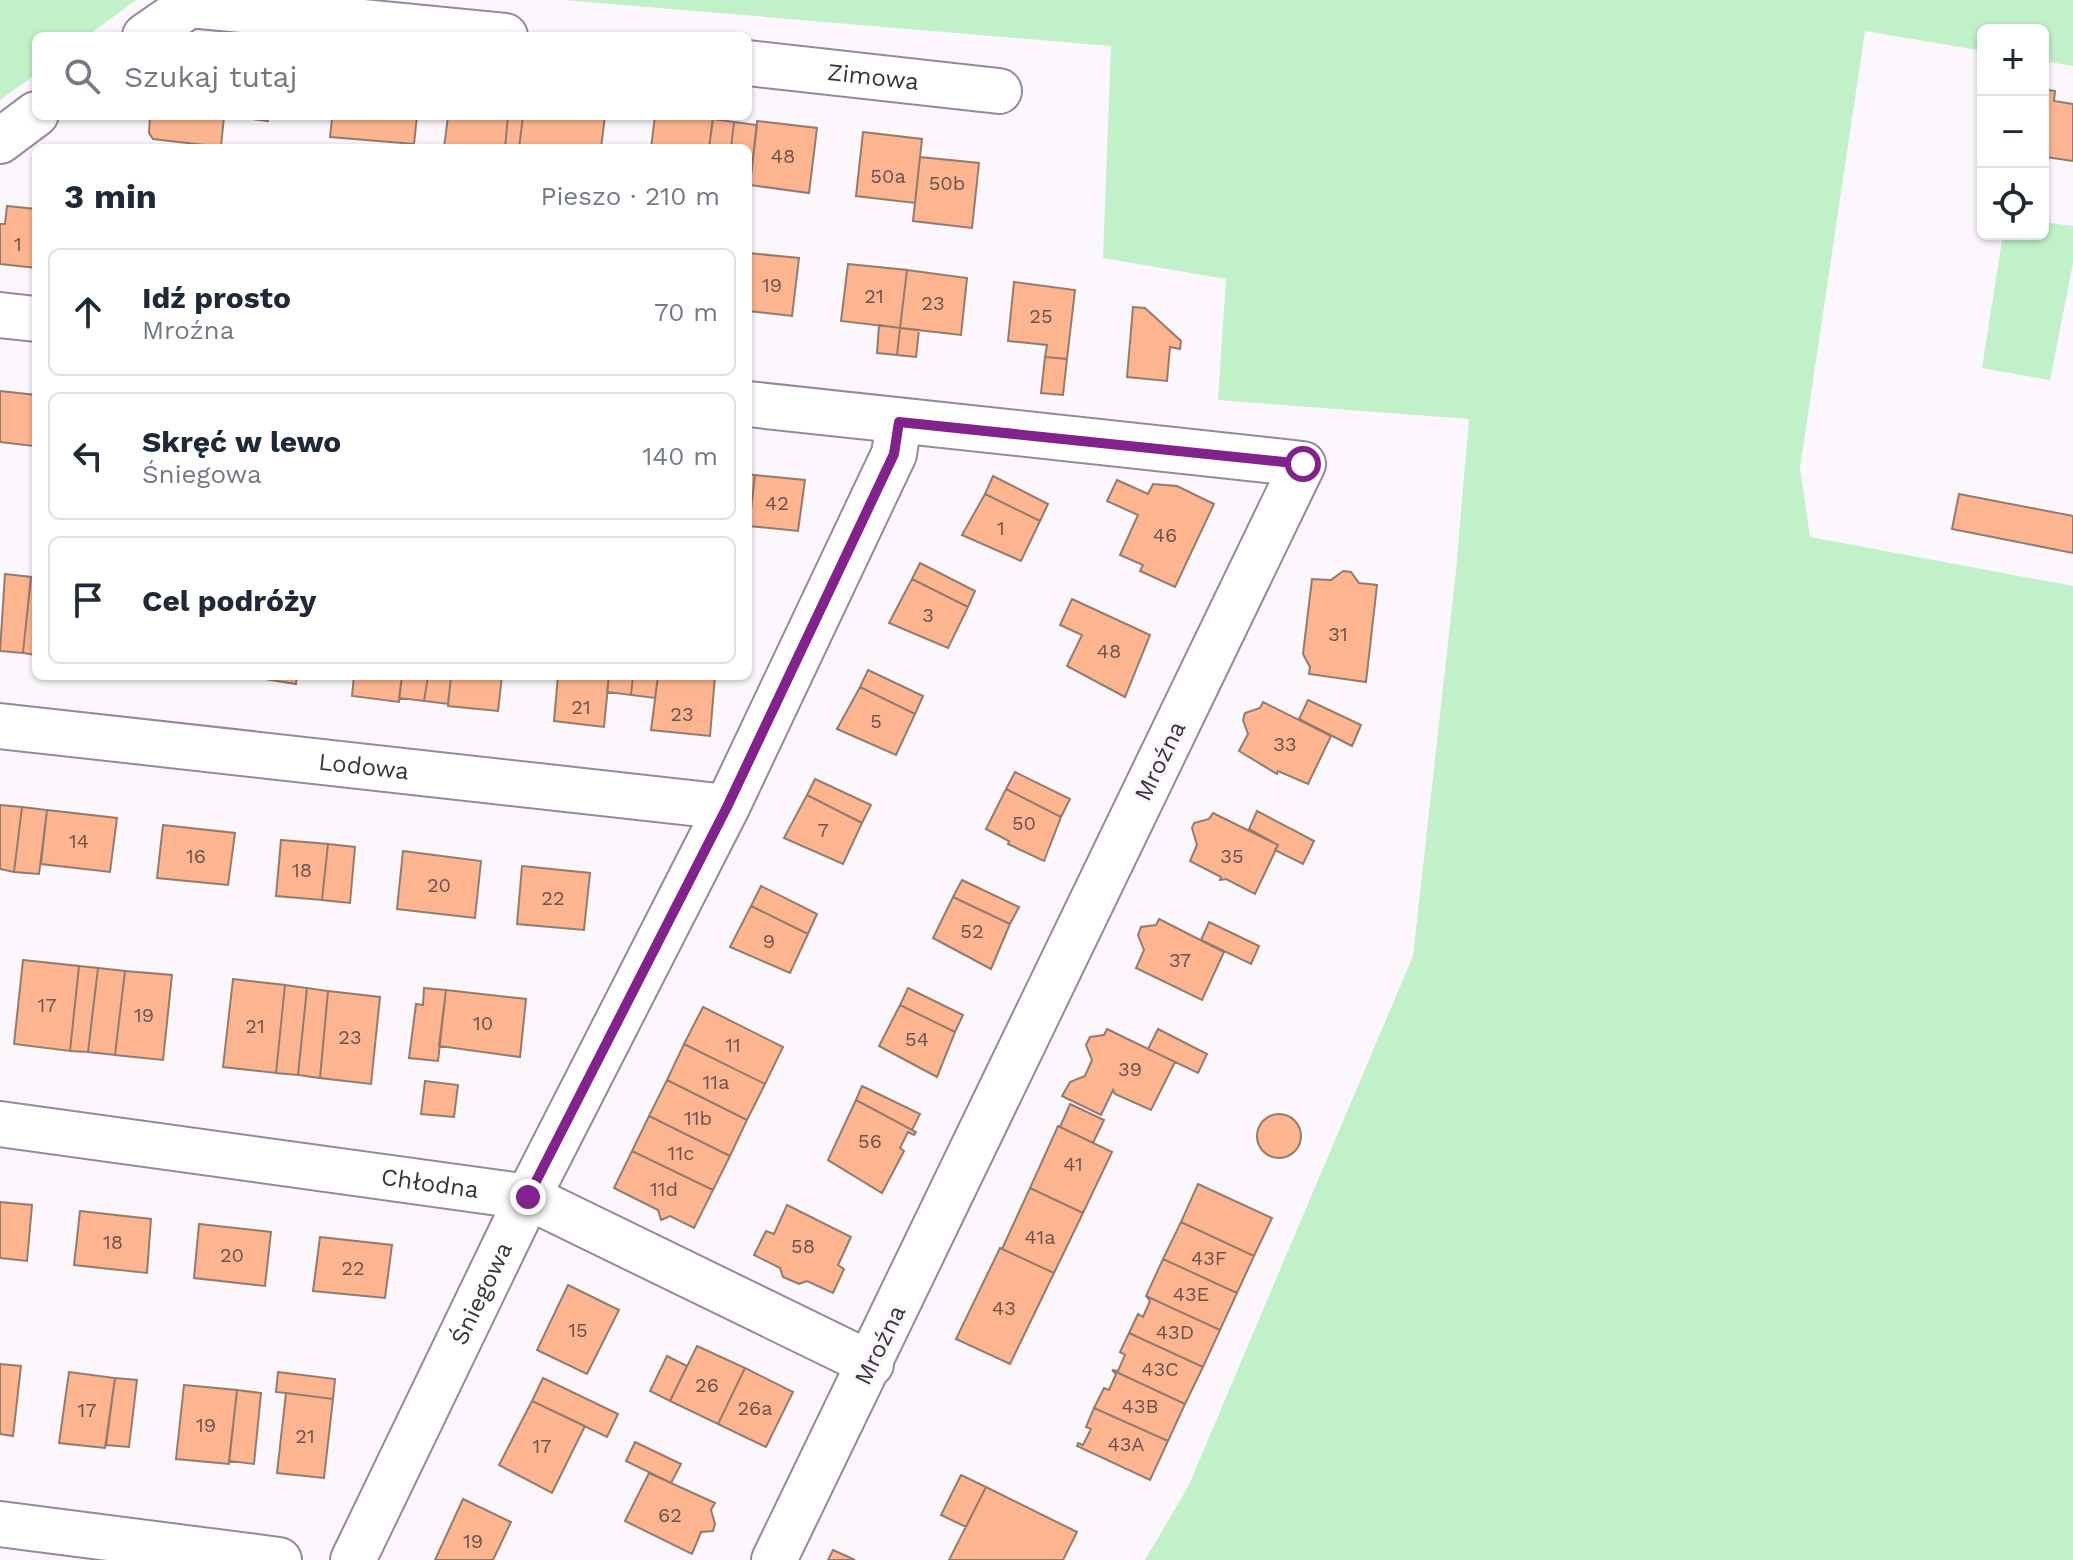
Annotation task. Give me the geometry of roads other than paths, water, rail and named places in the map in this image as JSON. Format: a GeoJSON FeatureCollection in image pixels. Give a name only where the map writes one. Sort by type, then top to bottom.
{"type":"FeatureCollection","features":[{"type":"Feature","properties":{"kind":"street"},"geometry":{"type":"LineString","coordinates":[[151,32],[190,5],[464,32]]}},
{"type":"Feature","properties":{"kind":"street","name":"Zimowa"},"geometry":{"type":"LineString","coordinates":[[752,63],[999,91]]}},
{"type":"Feature","properties":{"kind":"street"},"geometry":{"type":"LineString","coordinates":[[0,141],[32,117]]}},
{"type":"Feature","properties":{"kind":"street"},"geometry":{"type":"LineString","coordinates":[[0,315],[32,319]]}},
{"type":"Feature","properties":{"kind":"street","name":"Mroźna"},"geometry":{"type":"LineString","coordinates":[[752,404],[1303,464],[774,1560]]}},
{"type":"Feature","properties":{"kind":"street","name":"Śniegowa"},"geometry":{"type":"LineString","coordinates":[[353,1560],[528,1197],[727,807],[894,454],[899,422]]}},
{"type":"Feature","properties":{"kind":"street","name":"Lodowa"},"geometry":{"type":"LineString","coordinates":[[0,726],[727,807]]}},
{"type":"Feature","properties":{"kind":"street","name":"Chłodna"},"geometry":{"type":"LineString","coordinates":[[0,1124],[528,1197],[871,1364]]}},
{"type":"Feature","properties":{"kind":"street"},"geometry":{"type":"LineString","coordinates":[[0,1524],[279,1560]]}}]}
